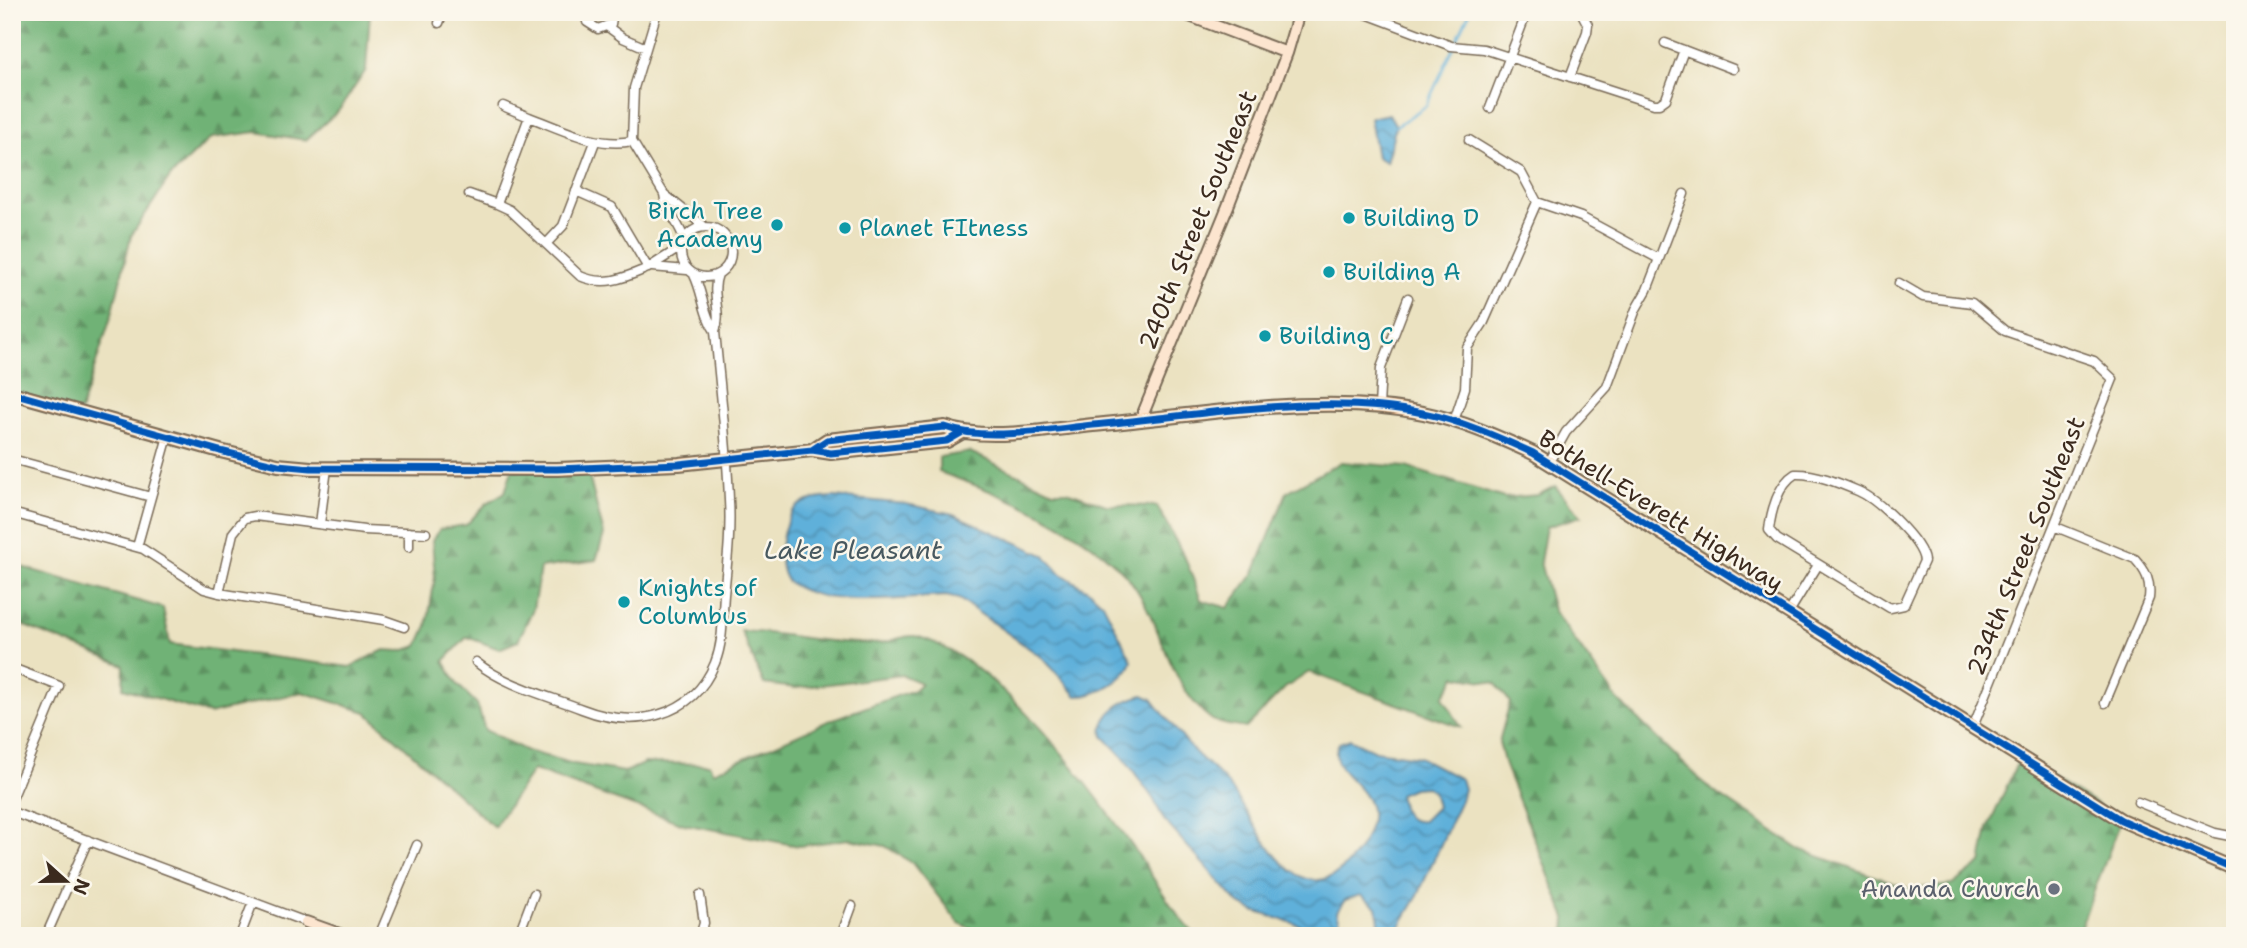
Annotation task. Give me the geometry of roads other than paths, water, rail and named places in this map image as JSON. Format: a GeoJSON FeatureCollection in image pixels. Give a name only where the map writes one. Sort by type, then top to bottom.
{"type":"FeatureCollection","features":[{"type":"Feature","properties":{"kind":"main road","name":"Bothell-Everett Highway"},"geometry":{"type":"LineString","coordinates":[[12,393],[278,465],[327,468],[557,469],[727,459],[812,450],[827,440],[945,427],[961,433],[1027,431],[1328,404],[1379,407],[1454,421],[1496,436],[1549,463],[2120,820],[2235,869]]}},
{"type":"Feature","properties":{"kind":"street"},"geometry":{"type":"LineString","coordinates":[[439,23],[443,12]]}},
{"type":"Feature","properties":{"kind":"street"},"geometry":{"type":"LineString","coordinates":[[586,12],[590,25],[598,29],[608,27],[623,38],[646,48]]}},
{"type":"Feature","properties":{"kind":"street"},"geometry":{"type":"LineString","coordinates":[[608,27],[613,12]]}},
{"type":"Feature","properties":{"kind":"street"},"geometry":{"type":"LineString","coordinates":[[477,662],[496,677],[608,718],[635,720],[656,717],[688,700],[702,686],[714,665],[723,632],[730,501],[715,331],[720,319],[713,296],[718,274],[729,262],[730,246],[721,232],[705,227],[664,194],[632,141],[634,88],[657,12]]}},
{"type":"Feature","properties":{"kind":"street"},"geometry":{"type":"LineString","coordinates":[[1179,12],[1287,53]]}},
{"type":"Feature","properties":{"kind":"street","name":"240th Street Southeast"},"geometry":{"type":"LineString","coordinates":[[1140,421],[1287,53],[1298,12]]}},
{"type":"Feature","properties":{"kind":"street","name":"240th Street Southeast"},"geometry":{"type":"LineString","coordinates":[[1293,34],[1299,29],[1305,12]]}},
{"type":"Feature","properties":{"kind":"street"},"geometry":{"type":"LineString","coordinates":[[1361,12],[1456,47],[1485,49],[1659,104],[1666,99],[1684,50]]}},
{"type":"Feature","properties":{"kind":"street"},"geometry":{"type":"LineString","coordinates":[[1490,108],[1527,12]]}},
{"type":"Feature","properties":{"kind":"street"},"geometry":{"type":"LineString","coordinates":[[1570,77],[1588,25],[1581,12]]}},
{"type":"Feature","properties":{"kind":"street"},"geometry":{"type":"LineString","coordinates":[[1665,43],[1733,69]]}},
{"type":"Feature","properties":{"kind":"street"},"geometry":{"type":"LineString","coordinates":[[503,106],[595,142],[613,145],[632,141]]}},
{"type":"Feature","properties":{"kind":"street"},"geometry":{"type":"LineString","coordinates":[[497,204],[529,117]]}},
{"type":"Feature","properties":{"kind":"street"},"geometry":{"type":"LineString","coordinates":[[1469,140],[1521,172],[1537,202],[1581,217],[1659,259]]}},
{"type":"Feature","properties":{"kind":"street"},"geometry":{"type":"LineString","coordinates":[[546,244],[563,226],[595,142]]}},
{"type":"Feature","properties":{"kind":"street"},"geometry":{"type":"LineString","coordinates":[[576,191],[612,207],[650,268]]}},
{"type":"Feature","properties":{"kind":"street"},"geometry":{"type":"LineString","coordinates":[[469,194],[510,209],[580,276],[591,281],[617,281],[650,268],[682,243],[690,232],[705,227]]}},
{"type":"Feature","properties":{"kind":"street"},"geometry":{"type":"LineString","coordinates":[[664,194],[664,204],[680,226],[680,255],[701,288],[707,319],[715,331]]}},
{"type":"Feature","properties":{"kind":"street"},"geometry":{"type":"LineString","coordinates":[[1549,463],[1566,432],[1607,387],[1684,194]]}},
{"type":"Feature","properties":{"kind":"street"},"geometry":{"type":"LineString","coordinates":[[1454,421],[1465,388],[1467,348],[1484,322],[1537,202]]}},
{"type":"Feature","properties":{"kind":"street"},"geometry":{"type":"LineString","coordinates":[[650,268],[691,272],[702,277],[718,274]]}},
{"type":"Feature","properties":{"kind":"street","name":"234th Street Southeast"},"geometry":{"type":"LineString","coordinates":[[1899,283],[1923,297],[1972,303],[2005,331],[2094,360],[2113,379],[2056,527],[1973,727]]}},
{"type":"Feature","properties":{"kind":"street"},"geometry":{"type":"LineString","coordinates":[[1379,407],[1381,368],[1408,298]]}},
{"type":"Feature","properties":{"kind":"street"},"geometry":{"type":"LineString","coordinates":[[137,547],[168,436]]}},
{"type":"Feature","properties":{"kind":"street"},"geometry":{"type":"LineString","coordinates":[[12,459],[151,497]]}},
{"type":"Feature","properties":{"kind":"street"},"geometry":{"type":"LineString","coordinates":[[320,524],[327,468]]}},
{"type":"Feature","properties":{"kind":"street"},"geometry":{"type":"LineString","coordinates":[[1795,474],[1807,474],[1860,492],[1909,534],[1923,552],[1924,561],[1904,605],[1890,608],[1818,565],[1769,530],[1770,517],[1786,479],[1795,474]]}},
{"type":"Feature","properties":{"kind":"street"},"geometry":{"type":"LineString","coordinates":[[12,513],[137,547],[156,555],[204,589],[384,620],[404,627]]}},
{"type":"Feature","properties":{"kind":"street"},"geometry":{"type":"LineString","coordinates":[[219,593],[233,533],[245,518],[256,516],[426,533]]}},
{"type":"Feature","properties":{"kind":"street"},"geometry":{"type":"LineString","coordinates":[[2056,527],[2135,559],[2147,575],[2149,598],[2105,703]]}},
{"type":"Feature","properties":{"kind":"street"},"geometry":{"type":"LineString","coordinates":[[409,547],[410,532]]}},
{"type":"Feature","properties":{"kind":"street"},"geometry":{"type":"LineString","coordinates":[[1789,612],[1818,565]]}},
{"type":"Feature","properties":{"kind":"street"},"geometry":{"type":"LineString","coordinates":[[12,668],[59,686],[12,799]]}},
{"type":"Feature","properties":{"kind":"street"},"geometry":{"type":"LineString","coordinates":[[2138,802],[2235,837]]}},
{"type":"Feature","properties":{"kind":"street"},"geometry":{"type":"LineString","coordinates":[[12,812],[345,936]]}},
{"type":"Feature","properties":{"kind":"street"},"geometry":{"type":"LineString","coordinates":[[47,936],[88,840]]}},
{"type":"Feature","properties":{"kind":"street"},"geometry":{"type":"LineString","coordinates":[[379,936],[417,845]]}},
{"type":"Feature","properties":{"kind":"street"},"geometry":{"type":"LineString","coordinates":[[518,936],[534,894]]}},
{"type":"Feature","properties":{"kind":"street"},"geometry":{"type":"LineString","coordinates":[[700,895],[704,923],[700,936]]}},
{"type":"Feature","properties":{"kind":"street"},"geometry":{"type":"LineString","coordinates":[[240,936],[253,902]]}},
{"type":"Feature","properties":{"kind":"street"},"geometry":{"type":"LineString","coordinates":[[841,936],[852,906]]}},
{"type":"Feature","properties":{"kind":"water"},"geometry":{"type":"Polygon","coordinates":[[[1389,114],[1396,126],[1386,162],[1377,157],[1370,118],[1389,114]]]}},
{"type":"Feature","properties":{"kind":"water","name":"Lake Pleasant"},"geometry":{"type":"Polygon","coordinates":[[[834,497],[906,504],[953,514],[1044,555],[1060,573],[1091,592],[1103,603],[1132,661],[1129,668],[1109,686],[1077,696],[1043,658],[959,599],[946,596],[887,600],[845,599],[807,592],[791,584],[785,578],[781,557],[787,521],[798,506],[815,499],[834,497]]]}},
{"type":"Feature","properties":{"kind":"water"},"geometry":{"type":"Polygon","coordinates":[[[1143,695],[1152,699],[1192,749],[1230,787],[1279,859],[1294,873],[1311,880],[1330,877],[1349,862],[1362,845],[1370,824],[1371,810],[1368,800],[1337,761],[1339,743],[1350,739],[1375,751],[1419,757],[1461,779],[1464,789],[1461,800],[1416,899],[1394,936],[1376,936],[1379,922],[1377,907],[1360,895],[1345,900],[1337,912],[1341,925],[1357,936],[1315,936],[1300,925],[1253,911],[1238,903],[1164,820],[1154,800],[1124,758],[1103,736],[1103,728],[1109,714],[1143,695]],[[1426,787],[1413,788],[1399,794],[1408,818],[1423,821],[1437,807],[1433,791],[1426,787]]]}},
{"type":"Feature","properties":{"kind":"waterway"},"geometry":{"type":"LineString","coordinates":[[1396,126],[1426,106],[1470,12]]}},
{"type":"Feature","properties":{"kind":"place","name":"Building D"},"geometry":{"type":"Point","coordinates":[1349,218]}},
{"type":"Feature","properties":{"kind":"place","name":"Birch Tree Academy"},"geometry":{"type":"Point","coordinates":[777,225]}},
{"type":"Feature","properties":{"kind":"place","name":"Planet FItness"},"geometry":{"type":"Point","coordinates":[845,228]}},
{"type":"Feature","properties":{"kind":"place","name":"Building A"},"geometry":{"type":"Point","coordinates":[1329,272]}},
{"type":"Feature","properties":{"kind":"place","name":"Building C"},"geometry":{"type":"Point","coordinates":[1265,336]}},
{"type":"Feature","properties":{"kind":"place","name":"Knights of Columbus"},"geometry":{"type":"Point","coordinates":[624,602]}},
{"type":"Feature","properties":{"kind":"place","name":"Ananda Church"},"geometry":{"type":"Point","coordinates":[2054,889]}}]}
